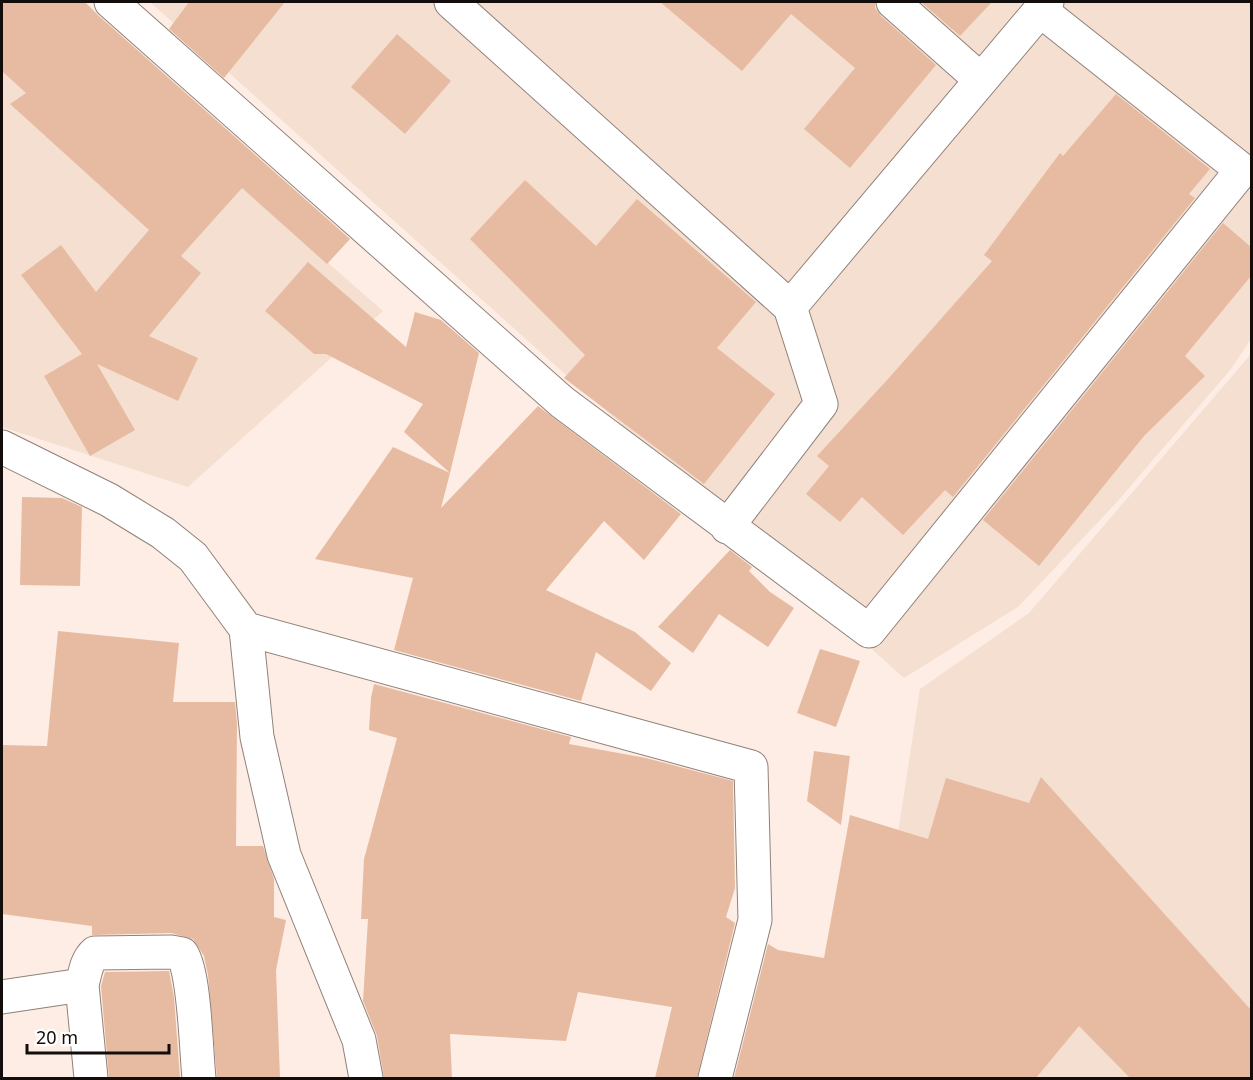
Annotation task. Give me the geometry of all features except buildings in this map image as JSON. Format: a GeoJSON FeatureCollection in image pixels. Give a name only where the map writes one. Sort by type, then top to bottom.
{"type":"FeatureCollection","features":[{"type":"Feature","properties":{"kind":"street"},"geometry":{"type":"LineString","coordinates":[[111,2],[562,402],[869,631],[1242,170],[1043,6],[790,307]]}},
{"type":"Feature","properties":{"kind":"street"},"geometry":{"type":"LineString","coordinates":[[451,2],[790,307],[820,404],[727,527]]}},
{"type":"Feature","properties":{"kind":"street"},"geometry":{"type":"LineString","coordinates":[[893,2],[981,80]]}},
{"type":"Feature","properties":{"kind":"street"},"geometry":{"type":"LineString","coordinates":[[2,447],[109,500],[163,533],[193,557],[246,629],[257,737],[284,855],[359,1040],[366,1078]]}},
{"type":"Feature","properties":{"kind":"street"},"geometry":{"type":"LineString","coordinates":[[246,629],[751,767],[755,920],[715,1078]]}},
{"type":"Feature","properties":{"kind":"street"},"geometry":{"type":"LineString","coordinates":[[91,1078],[82,985],[91,957],[95,953],[171,952],[182,954],[187,962],[199,1078]]}},
{"type":"Feature","properties":{"kind":"street"},"geometry":{"type":"LineString","coordinates":[[2,997],[82,985]]}},
{"type":"Feature","properties":{"kind":"shaded area"},"geometry":{"type":"Polygon","coordinates":[[[2,2],[31,2],[383,311],[188,487],[2,427],[2,2]]]}},
{"type":"Feature","properties":{"kind":"shaded area"},"geometry":{"type":"Polygon","coordinates":[[[150,2],[1251,2],[1251,339],[1231,369],[1116,503],[1019,606],[904,678],[150,2]]]}},
{"type":"Feature","properties":{"kind":"shaded area"},"geometry":{"type":"Polygon","coordinates":[[[1251,354],[1251,1078],[854,1078],[877,970],[920,689],[1029,613],[1251,354]]]}}]}
